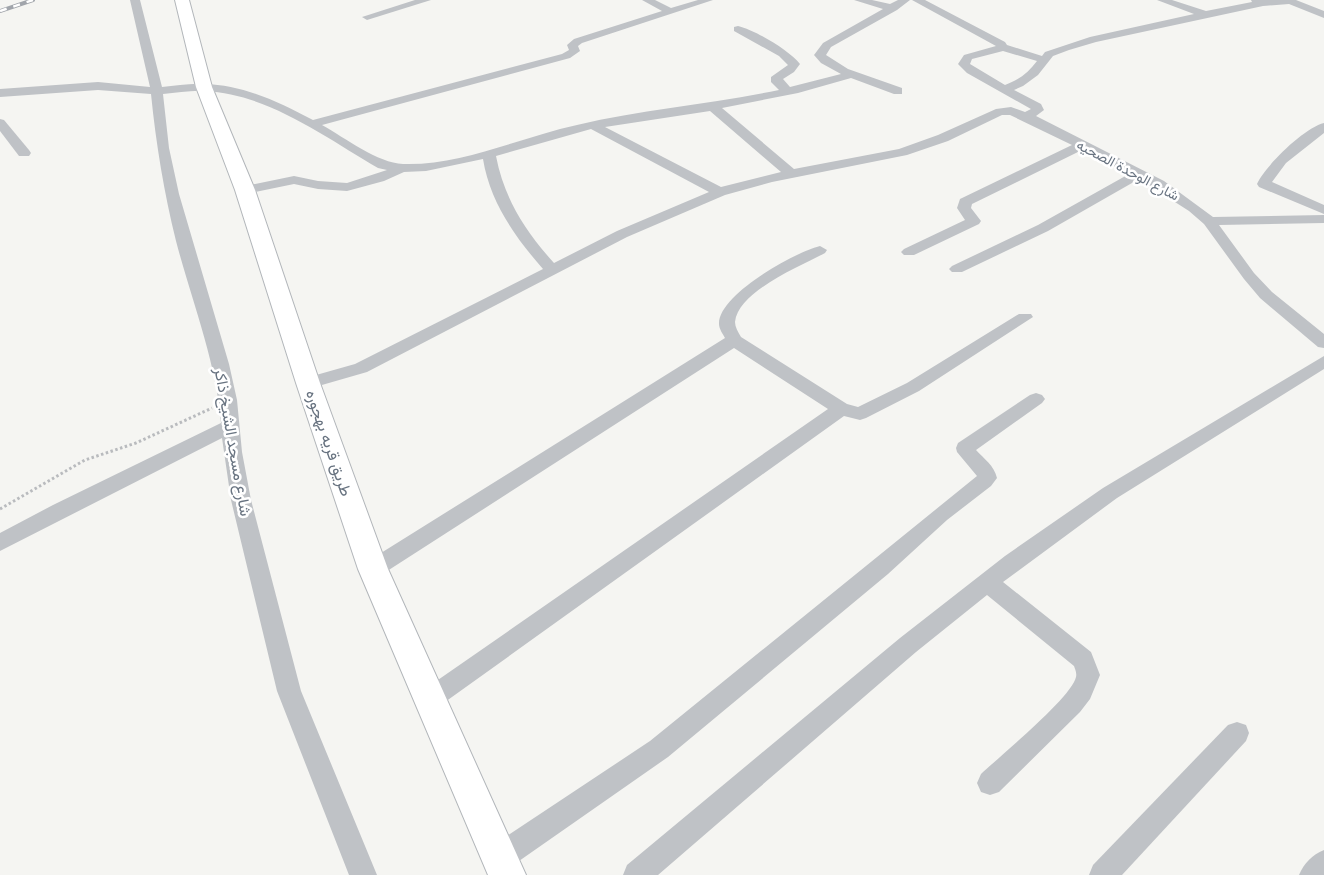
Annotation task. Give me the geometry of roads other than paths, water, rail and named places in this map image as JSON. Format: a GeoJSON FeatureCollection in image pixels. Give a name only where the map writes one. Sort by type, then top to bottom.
{"type":"FeatureCollection","features":[{"type":"Feature","properties":{"kind":"street","name":"شارع مسجد الشيخ ذاكر"},"geometry":{"type":"LineString","coordinates":[[135,0],[164,91],[163,148],[172,194],[220,364],[228,400],[232,452],[248,528],[289,691],[363,875]]}},
{"type":"Feature","properties":{"kind":"street","name":"طريق قريه بهجوره"},"geometry":{"type":"LineString","coordinates":[[182,0],[201,87],[245,190],[308,383],[373,569],[503,866]]}},
{"type":"Feature","properties":{"kind":"street"},"geometry":{"type":"LineString","coordinates":[[367,17],[426,0]]}},
{"type":"Feature","properties":{"kind":"street"},"geometry":{"type":"LineString","coordinates":[[647,0],[671,12]]}},
{"type":"Feature","properties":{"kind":"street"},"geometry":{"type":"LineString","coordinates":[[312,124],[566,56],[575,51],[572,45],[578,41],[708,0]]}},
{"type":"Feature","properties":{"kind":"street"},"geometry":{"type":"LineString","coordinates":[[859,0],[893,8]]}},
{"type":"Feature","properties":{"kind":"street"},"geometry":{"type":"LineString","coordinates":[[898,90],[853,74],[823,60],[820,54],[821,51],[905,0]]}},
{"type":"Feature","properties":{"kind":"street"},"geometry":{"type":"LineString","coordinates":[[917,0],[968,25],[1002,47],[1045,60]]}},
{"type":"Feature","properties":{"kind":"street"},"geometry":{"type":"LineString","coordinates":[[1162,0],[1205,14]]}},
{"type":"Feature","properties":{"kind":"street"},"geometry":{"type":"LineString","coordinates":[[1005,89],[1019,84],[1034,73],[1049,54],[1094,39],[1165,25],[1260,2],[1290,1],[1324,15]]}},
{"type":"Feature","properties":{"kind":"street"},"geometry":{"type":"LineString","coordinates":[[738,29],[783,54],[794,64],[790,70],[777,77],[777,82],[786,90]]}},
{"type":"Feature","properties":{"kind":"street"},"geometry":{"type":"LineString","coordinates":[[1002,47],[968,57],[964,64],[971,71],[1037,107],[1038,110],[1035,113],[1026,116]]}},
{"type":"Feature","properties":{"kind":"street"},"geometry":{"type":"LineString","coordinates":[[245,190],[294,180],[327,186],[347,187],[379,178],[400,169],[429,166],[489,153],[592,125],[712,106],[853,74]]}},
{"type":"Feature","properties":{"kind":"street"},"geometry":{"type":"LineString","coordinates":[[0,93],[98,86],[164,91],[201,87],[245,93],[312,124],[367,158],[383,165],[400,169]]}},
{"type":"Feature","properties":{"kind":"street"},"geometry":{"type":"LineString","coordinates":[[712,106],[791,174]]}},
{"type":"Feature","properties":{"kind":"street","name":"شارع الوحدة الصحيه"},"geometry":{"type":"LineString","coordinates":[[308,383],[361,368],[622,234],[720,192],[791,174],[902,152],[943,138],[972,123],[1000,112],[1011,111],[1026,116],[1177,196],[1209,221],[1249,276],[1266,295],[1323,341]]}},
{"type":"Feature","properties":{"kind":"street"},"geometry":{"type":"LineString","coordinates":[[0,123],[24,154]]}},
{"type":"Feature","properties":{"kind":"street"},"geometry":{"type":"LineString","coordinates":[[592,125],[720,192]]}},
{"type":"Feature","properties":{"kind":"street"},"geometry":{"type":"LineString","coordinates":[[1324,128],[1285,158],[1266,179],[1264,184],[1270,189],[1324,210]]}},
{"type":"Feature","properties":{"kind":"street"},"geometry":{"type":"LineString","coordinates":[[909,252],[974,221],[964,208],[965,202],[1082,145]]}},
{"type":"Feature","properties":{"kind":"street"},"geometry":{"type":"LineString","coordinates":[[489,153],[490,169],[512,221],[523,237],[552,270]]}},
{"type":"Feature","properties":{"kind":"street"},"geometry":{"type":"LineString","coordinates":[[957,270],[1044,228],[1138,174]]}},
{"type":"Feature","properties":{"kind":"street"},"geometry":{"type":"LineString","coordinates":[[1209,221],[1324,220]]}},
{"type":"Feature","properties":{"kind":"street"},"geometry":{"type":"LineString","coordinates":[[820,250],[741,295],[730,308],[726,324],[734,340],[841,408],[854,414],[863,414],[913,387],[1025,317]]}},
{"type":"Feature","properties":{"kind":"street"},"geometry":{"type":"LineString","coordinates":[[373,569],[658,390],[734,340]]}},
{"type":"Feature","properties":{"kind":"street"},"geometry":{"type":"LineString","coordinates":[[637,875],[908,645],[987,582],[1110,494],[1324,361]]}},
{"type":"Feature","properties":{"kind":"street"},"geometry":{"type":"LineString","coordinates":[[503,866],[659,749],[880,568],[940,515],[984,481],[987,478],[985,471],[967,453],[965,448],[1036,399]]}},
{"type":"Feature","properties":{"kind":"street"},"geometry":{"type":"LineString","coordinates":[[430,698],[841,408]]}},
{"type":"Feature","properties":{"kind":"street"},"geometry":{"type":"LineString","coordinates":[[0,544],[60,510],[229,427]]}},
{"type":"Feature","properties":{"kind":"street"},"geometry":{"type":"LineString","coordinates":[[987,582],[1083,659],[1088,671],[1087,681],[1070,704],[990,783]]}},
{"type":"Feature","properties":{"kind":"street"},"geometry":{"type":"LineString","coordinates":[[1103,875],[1238,733]]}},
{"type":"Feature","properties":{"kind":"street"},"geometry":{"type":"LineString","coordinates":[[1313,875],[1324,864]]}},
{"type":"Feature","properties":{"kind":"railway"},"geometry":{"type":"LineString","coordinates":[[0,11],[33,0]]}}]}
